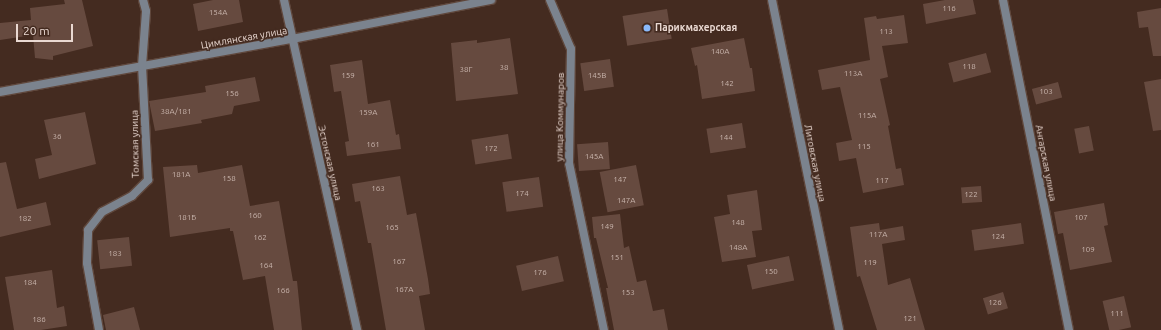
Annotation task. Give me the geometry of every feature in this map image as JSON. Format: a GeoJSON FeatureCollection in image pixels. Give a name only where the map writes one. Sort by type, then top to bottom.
{"type":"FeatureCollection","features":[{"type":"Feature","properties":{"kind":"street","name":"Томская улица"},"geometry":{"type":"LineString","coordinates":[[99,330],[87,263],[88,230],[102,212],[132,196],[148,180],[142,66],[146,11],[143,0]]}},
{"type":"Feature","properties":{"kind":"street","name":"Эстонская улица"},"geometry":{"type":"LineString","coordinates":[[284,0],[357,330]]}},
{"type":"Feature","properties":{"kind":"street","name":"Цимлянская улица"},"geometry":{"type":"LineString","coordinates":[[0,92],[292,39],[490,0]]}},
{"type":"Feature","properties":{"kind":"street","name":"улица Коммунаров"},"geometry":{"type":"LineString","coordinates":[[550,0],[571,49],[569,163],[604,330]]}},
{"type":"Feature","properties":{"kind":"street","name":"Литовская улица"},"geometry":{"type":"LineString","coordinates":[[772,0],[839,330]]}},
{"type":"Feature","properties":{"kind":"street","name":"Ангарская улица"},"geometry":{"type":"LineString","coordinates":[[1003,0],[1069,330]]}},
{"type":"Feature","properties":{"kind":"building"},"geometry":{"type":"Polygon","coordinates":[[[64,0],[82,0],[93,46],[53,56],[53,60],[35,58],[33,35],[0,40],[0,23],[31,20],[30,8],[65,4],[64,0]]]}},
{"type":"Feature","properties":{"kind":"building"},"geometry":{"type":"Polygon","coordinates":[[[213,0],[239,0],[243,22],[198,31],[193,4],[213,0]]]}},
{"type":"Feature","properties":{"kind":"building"},"geometry":{"type":"Polygon","coordinates":[[[945,0],[973,0],[976,14],[926,24],[923,4],[945,0]]]}},
{"type":"Feature","properties":{"kind":"building"},"geometry":{"type":"Polygon","coordinates":[[[1161,8],[1161,56],[1153,56],[1148,27],[1139,28],[1137,12],[1161,8]]]}},
{"type":"Feature","properties":{"kind":"building","name":"Парикмахерская"},"geometry":{"type":"Polygon","coordinates":[[[667,9],[672,39],[627,46],[623,16],[667,9]]]}},
{"type":"Feature","properties":{"kind":"building"},"geometry":{"type":"Polygon","coordinates":[[[904,15],[908,43],[882,46],[888,77],[880,79],[890,125],[888,126],[896,169],[901,168],[904,185],[863,193],[856,158],[839,161],[836,143],[852,140],[840,87],[822,90],[818,70],[870,60],[864,18],[876,16],[877,19],[904,15]]]}},
{"type":"Feature","properties":{"kind":"building"},"geometry":{"type":"Polygon","coordinates":[[[510,38],[518,94],[456,101],[451,43],[477,40],[477,43],[510,38]]]}},
{"type":"Feature","properties":{"kind":"building"},"geometry":{"type":"Polygon","coordinates":[[[744,38],[750,68],[752,68],[755,91],[702,99],[697,65],[695,66],[691,48],[744,38]]]}},
{"type":"Feature","properties":{"kind":"building"},"geometry":{"type":"Polygon","coordinates":[[[986,53],[991,72],[954,82],[948,63],[986,53]]]}},
{"type":"Feature","properties":{"kind":"building"},"geometry":{"type":"Polygon","coordinates":[[[610,59],[614,87],[584,91],[580,63],[610,59]]]}},
{"type":"Feature","properties":{"kind":"building"},"geometry":{"type":"Polygon","coordinates":[[[362,60],[368,104],[390,100],[396,135],[399,134],[401,149],[347,156],[345,142],[349,141],[341,91],[334,92],[330,65],[362,60]]]}},
{"type":"Feature","properties":{"kind":"building"},"geometry":{"type":"Polygon","coordinates":[[[255,77],[260,101],[234,106],[232,114],[201,120],[202,123],[155,131],[149,101],[206,92],[205,86],[255,77]]]}},
{"type":"Feature","properties":{"kind":"building"},"geometry":{"type":"Polygon","coordinates":[[[1161,79],[1161,130],[1153,131],[1144,82],[1161,79]]]}},
{"type":"Feature","properties":{"kind":"building"},"geometry":{"type":"Polygon","coordinates":[[[1058,82],[1062,97],[1036,104],[1032,89],[1058,82]]]}},
{"type":"Feature","properties":{"kind":"building"},"geometry":{"type":"Polygon","coordinates":[[[85,112],[96,164],[39,179],[35,159],[52,155],[44,120],[85,112]]]}},
{"type":"Feature","properties":{"kind":"building"},"geometry":{"type":"Polygon","coordinates":[[[742,123],[746,148],[710,153],[706,129],[742,123]]]}},
{"type":"Feature","properties":{"kind":"building"},"geometry":{"type":"Polygon","coordinates":[[[1089,126],[1094,151],[1079,153],[1074,129],[1089,126]]]}},
{"type":"Feature","properties":{"kind":"building"},"geometry":{"type":"Polygon","coordinates":[[[508,134],[512,159],[475,164],[471,140],[508,134]]]}},
{"type":"Feature","properties":{"kind":"building"},"geometry":{"type":"Polygon","coordinates":[[[608,142],[610,169],[579,171],[577,144],[608,142]]]}},
{"type":"Feature","properties":{"kind":"building"},"geometry":{"type":"Polygon","coordinates":[[[6,162],[17,209],[46,202],[51,225],[0,237],[0,163],[6,162]]]}},
{"type":"Feature","properties":{"kind":"building"},"geometry":{"type":"Polygon","coordinates":[[[197,165],[198,173],[242,165],[250,206],[279,201],[293,281],[297,281],[302,330],[274,330],[265,276],[243,280],[233,231],[230,231],[230,228],[170,237],[163,167],[197,165]]]}},
{"type":"Feature","properties":{"kind":"building"},"geometry":{"type":"Polygon","coordinates":[[[636,165],[644,205],[608,212],[600,172],[636,165]]]}},
{"type":"Feature","properties":{"kind":"building"},"geometry":{"type":"Polygon","coordinates":[[[400,176],[407,215],[416,213],[428,279],[430,294],[419,296],[425,330],[386,330],[371,243],[368,243],[360,201],[355,202],[352,184],[400,176]]]}},
{"type":"Feature","properties":{"kind":"building"},"geometry":{"type":"Polygon","coordinates":[[[539,177],[543,207],[507,212],[502,182],[539,177]]]}},
{"type":"Feature","properties":{"kind":"building"},"geometry":{"type":"Polygon","coordinates":[[[981,186],[982,202],[962,203],[961,187],[981,186]]]}},
{"type":"Feature","properties":{"kind":"building"},"geometry":{"type":"Polygon","coordinates":[[[757,190],[762,230],[752,231],[756,257],[722,262],[714,217],[730,214],[727,195],[757,190]]]}},
{"type":"Feature","properties":{"kind":"building"},"geometry":{"type":"Polygon","coordinates":[[[1104,203],[1108,225],[1104,226],[1112,262],[1070,270],[1063,233],[1058,234],[1054,212],[1104,203]]]}},
{"type":"Feature","properties":{"kind":"building"},"geometry":{"type":"Polygon","coordinates":[[[620,214],[624,248],[629,246],[637,282],[646,280],[653,311],[664,309],[668,330],[614,330],[606,288],[608,288],[596,238],[594,238],[592,217],[620,214]]]}},
{"type":"Feature","properties":{"kind":"building"},"geometry":{"type":"Polygon","coordinates":[[[879,223],[880,230],[903,226],[905,240],[882,244],[888,285],[910,278],[925,330],[877,330],[860,276],[857,277],[850,227],[879,223]]]}},
{"type":"Feature","properties":{"kind":"building"},"geometry":{"type":"Polygon","coordinates":[[[1021,223],[1024,244],[974,251],[971,230],[1021,223]]]}},
{"type":"Feature","properties":{"kind":"building"},"geometry":{"type":"Polygon","coordinates":[[[129,237],[132,266],[100,269],[97,240],[129,237]]]}},
{"type":"Feature","properties":{"kind":"building"},"geometry":{"type":"Polygon","coordinates":[[[558,256],[564,281],[522,291],[516,266],[558,256]]]}},
{"type":"Feature","properties":{"kind":"building"},"geometry":{"type":"Polygon","coordinates":[[[789,256],[794,280],[752,289],[747,265],[789,256]]]}},
{"type":"Feature","properties":{"kind":"building"},"geometry":{"type":"Polygon","coordinates":[[[52,270],[57,308],[64,306],[67,326],[41,330],[14,330],[5,277],[52,270]]]}},
{"type":"Feature","properties":{"kind":"building"},"geometry":{"type":"Polygon","coordinates":[[[1003,292],[1008,308],[988,314],[983,298],[1003,292]]]}},
{"type":"Feature","properties":{"kind":"building"},"geometry":{"type":"Polygon","coordinates":[[[1124,296],[1131,327],[1119,330],[1109,330],[1103,301],[1124,296]]]}},
{"type":"Feature","properties":{"kind":"building"},"geometry":{"type":"Polygon","coordinates":[[[134,307],[140,330],[106,330],[103,315],[134,307]]]}},
{"type":"Feature","properties":{"kind":"place","name":"Парикмахерская"},"geometry":{"type":"Point","coordinates":[647,28]}}]}
